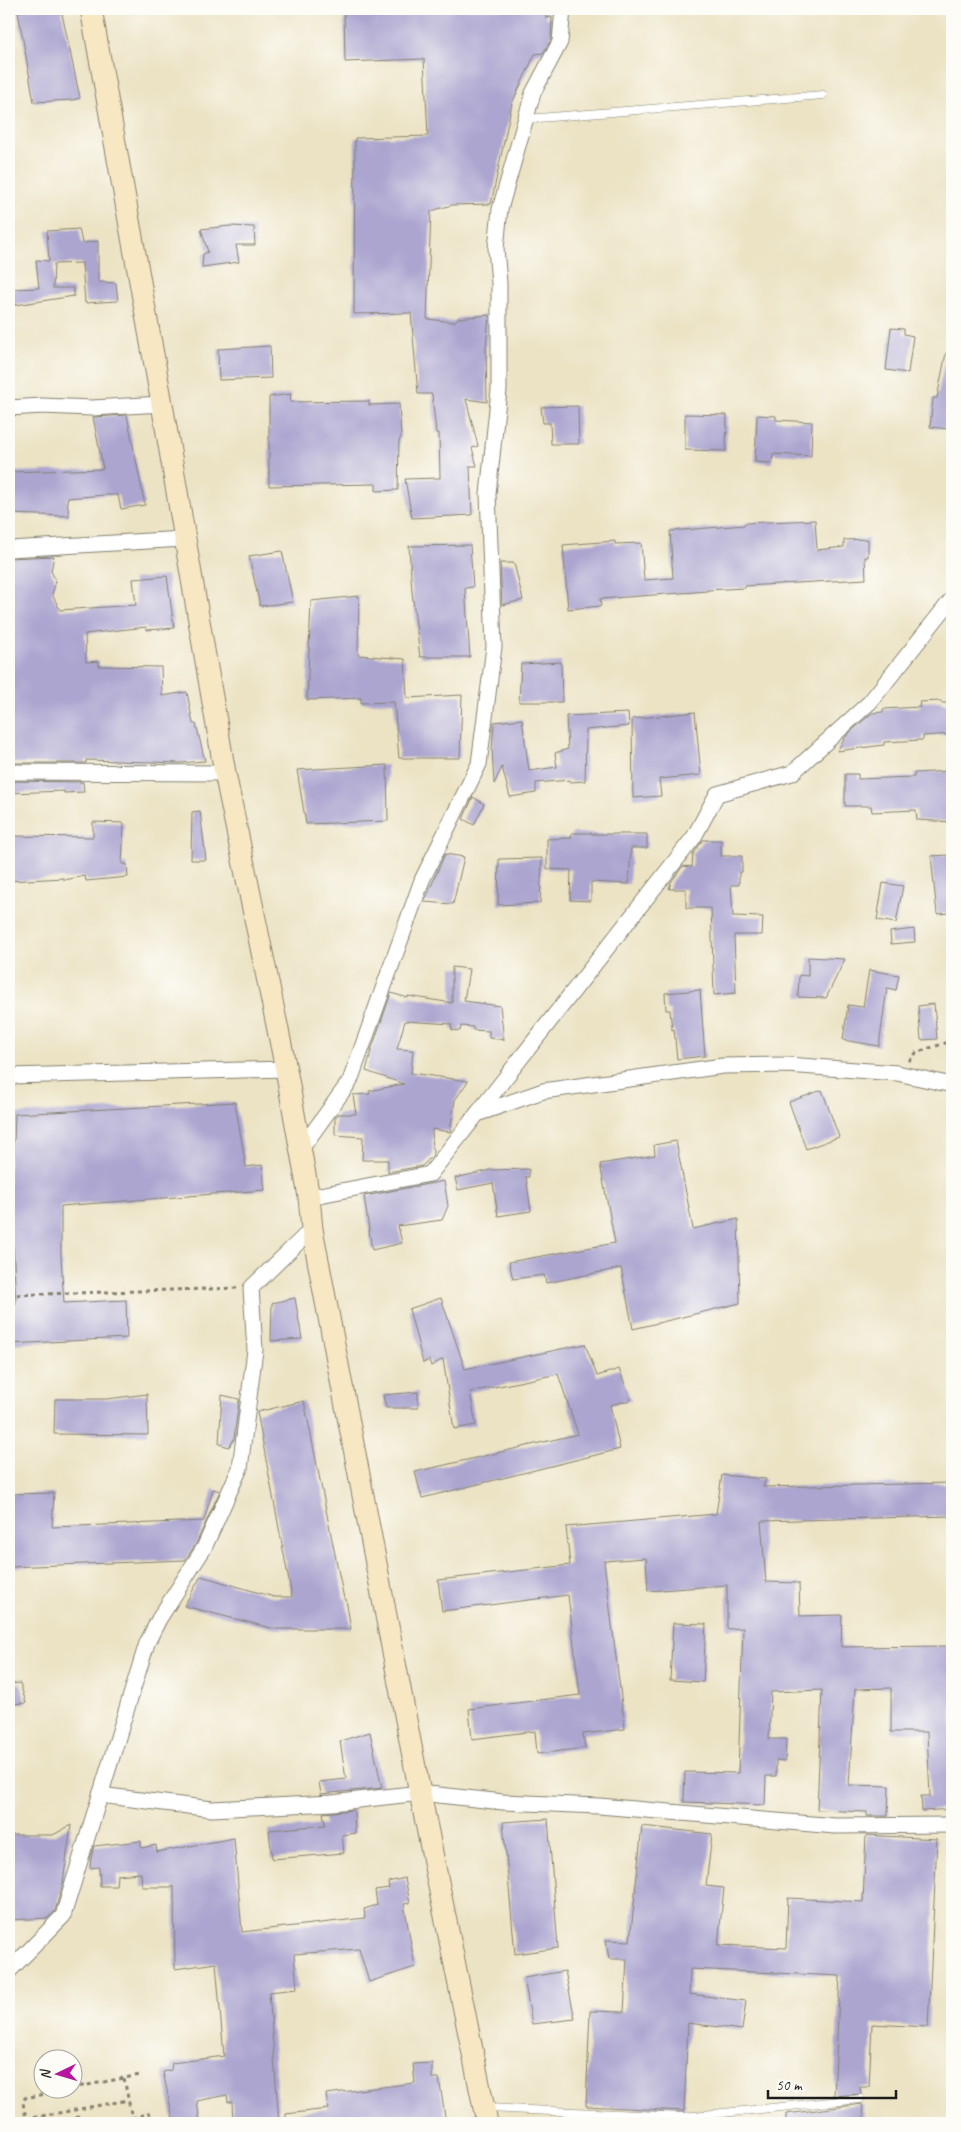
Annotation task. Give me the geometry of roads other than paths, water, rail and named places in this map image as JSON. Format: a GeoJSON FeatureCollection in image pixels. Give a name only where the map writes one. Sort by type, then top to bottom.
{"type":"FeatureCollection","features":[{"type":"Feature","properties":{"kind":"main road"},"geometry":{"type":"LineString","coordinates":[[90,9],[162,404],[225,773],[286,1069],[309,1197],[312,1229],[420,1793],[486,2116]]}},
{"type":"Feature","properties":{"kind":"street"},"geometry":{"type":"LineString","coordinates":[[301,1149],[350,1081],[422,880],[479,764],[494,647],[488,494],[499,390],[500,283],[496,248],[500,209],[533,93],[560,42],[563,9]]}},
{"type":"Feature","properties":{"kind":"street"},"geometry":{"type":"LineString","coordinates":[[9,408],[42,406],[92,408],[162,404]]}},
{"type":"Feature","properties":{"kind":"street"},"geometry":{"type":"LineString","coordinates":[[9,549],[184,539]]}},
{"type":"Feature","properties":{"kind":"street"},"geometry":{"type":"LineString","coordinates":[[309,1197],[430,1174],[694,837],[717,794],[792,773],[870,702],[952,599]]}},
{"type":"Feature","properties":{"kind":"street"},"geometry":{"type":"LineString","coordinates":[[9,772],[225,773]]}},
{"type":"Feature","properties":{"kind":"street"},"geometry":{"type":"LineString","coordinates":[[477,1114],[543,1091],[723,1066],[786,1065],[897,1073],[952,1085]]}},
{"type":"Feature","properties":{"kind":"street"},"geometry":{"type":"LineString","coordinates":[[9,1076],[286,1069]]}},
{"type":"Feature","properties":{"kind":"street"},"geometry":{"type":"LineString","coordinates":[[9,1971],[63,1916],[148,1643],[159,1619],[204,1548],[240,1468],[255,1350],[251,1288],[312,1229]]}},
{"type":"Feature","properties":{"kind":"street"},"geometry":{"type":"LineString","coordinates":[[100,1795],[212,1809],[332,1803],[420,1793],[503,1802],[599,1806],[835,1826],[952,1825]]}},
{"type":"Feature","properties":{"kind":"lane"},"geometry":{"type":"LineString","coordinates":[[526,119],[823,95]]}},
{"type":"Feature","properties":{"kind":"lane"},"geometry":{"type":"LineString","coordinates":[[486,2116],[682,2117],[860,2099]]}}]}
